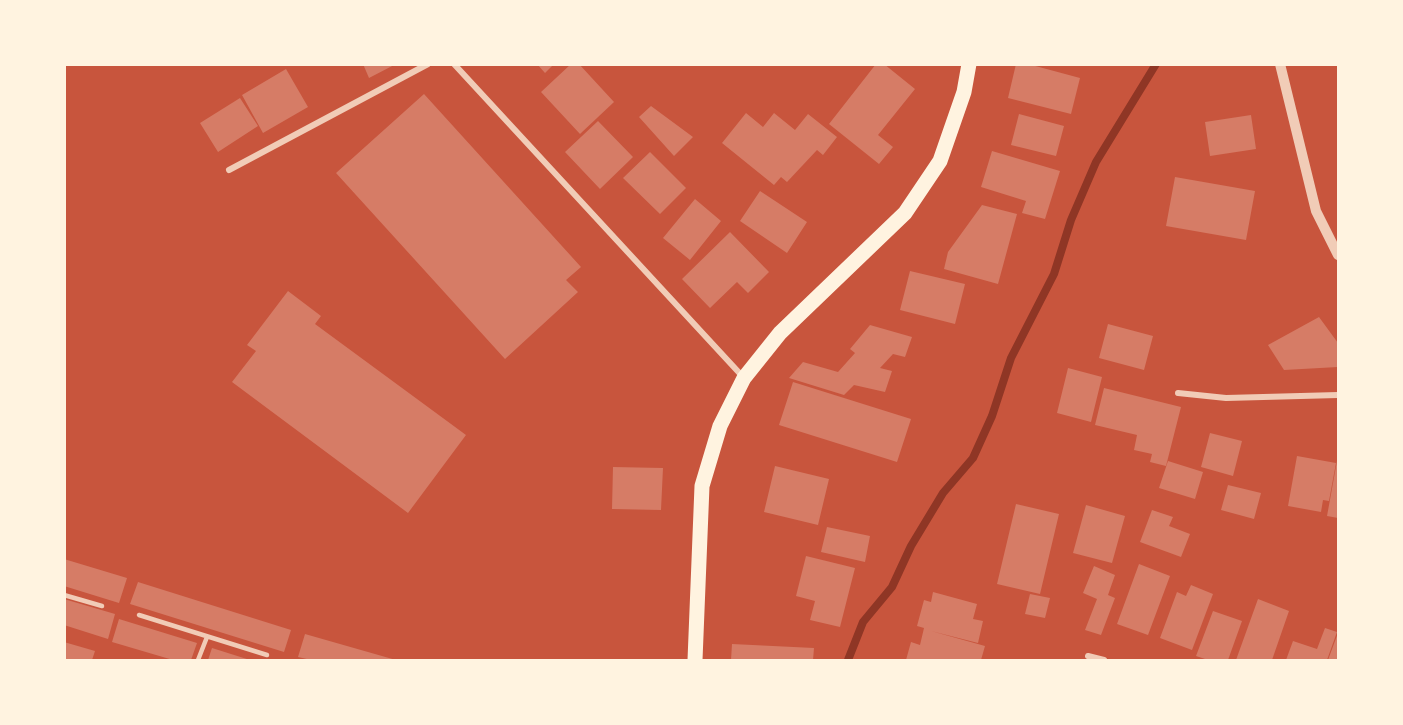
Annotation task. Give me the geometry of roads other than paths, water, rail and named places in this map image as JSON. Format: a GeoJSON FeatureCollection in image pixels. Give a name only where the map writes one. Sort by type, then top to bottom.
{"type":"FeatureCollection","features":[{"type":"Feature","properties":{"kind":"main road"},"geometry":{"type":"LineString","coordinates":[[695,660],[702,486],[720,426],[744,378],[780,333],[906,213],[940,161],[964,92],[969,64]]}},
{"type":"Feature","properties":{"kind":"street"},"geometry":{"type":"LineString","coordinates":[[229,170],[428,64]]}},
{"type":"Feature","properties":{"kind":"street"},"geometry":{"type":"LineString","coordinates":[[454,64],[744,378]]}},
{"type":"Feature","properties":{"kind":"street"},"geometry":{"type":"LineString","coordinates":[[1280,64],[1317,211],[1338,255]]}},
{"type":"Feature","properties":{"kind":"street"},"geometry":{"type":"LineString","coordinates":[[1178,393],[1226,398],[1338,395]]}},
{"type":"Feature","properties":{"kind":"street"},"geometry":{"type":"LineString","coordinates":[[1088,656],[1104,660]]}},
{"type":"Feature","properties":{"kind":"lane"},"geometry":{"type":"LineString","coordinates":[[64,595],[102,606]]}},
{"type":"Feature","properties":{"kind":"lane"},"geometry":{"type":"LineString","coordinates":[[139,615],[267,655]]}},
{"type":"Feature","properties":{"kind":"lane"},"geometry":{"type":"LineString","coordinates":[[198,660],[207,637]]}},
{"type":"Feature","properties":{"kind":"waterway"},"geometry":{"type":"LineString","coordinates":[[848,660],[863,622],[892,587],[911,546],[943,493],[973,458],[992,416],[1011,358],[1054,274],[1071,220],[1096,162],[1156,64]]}}]}
